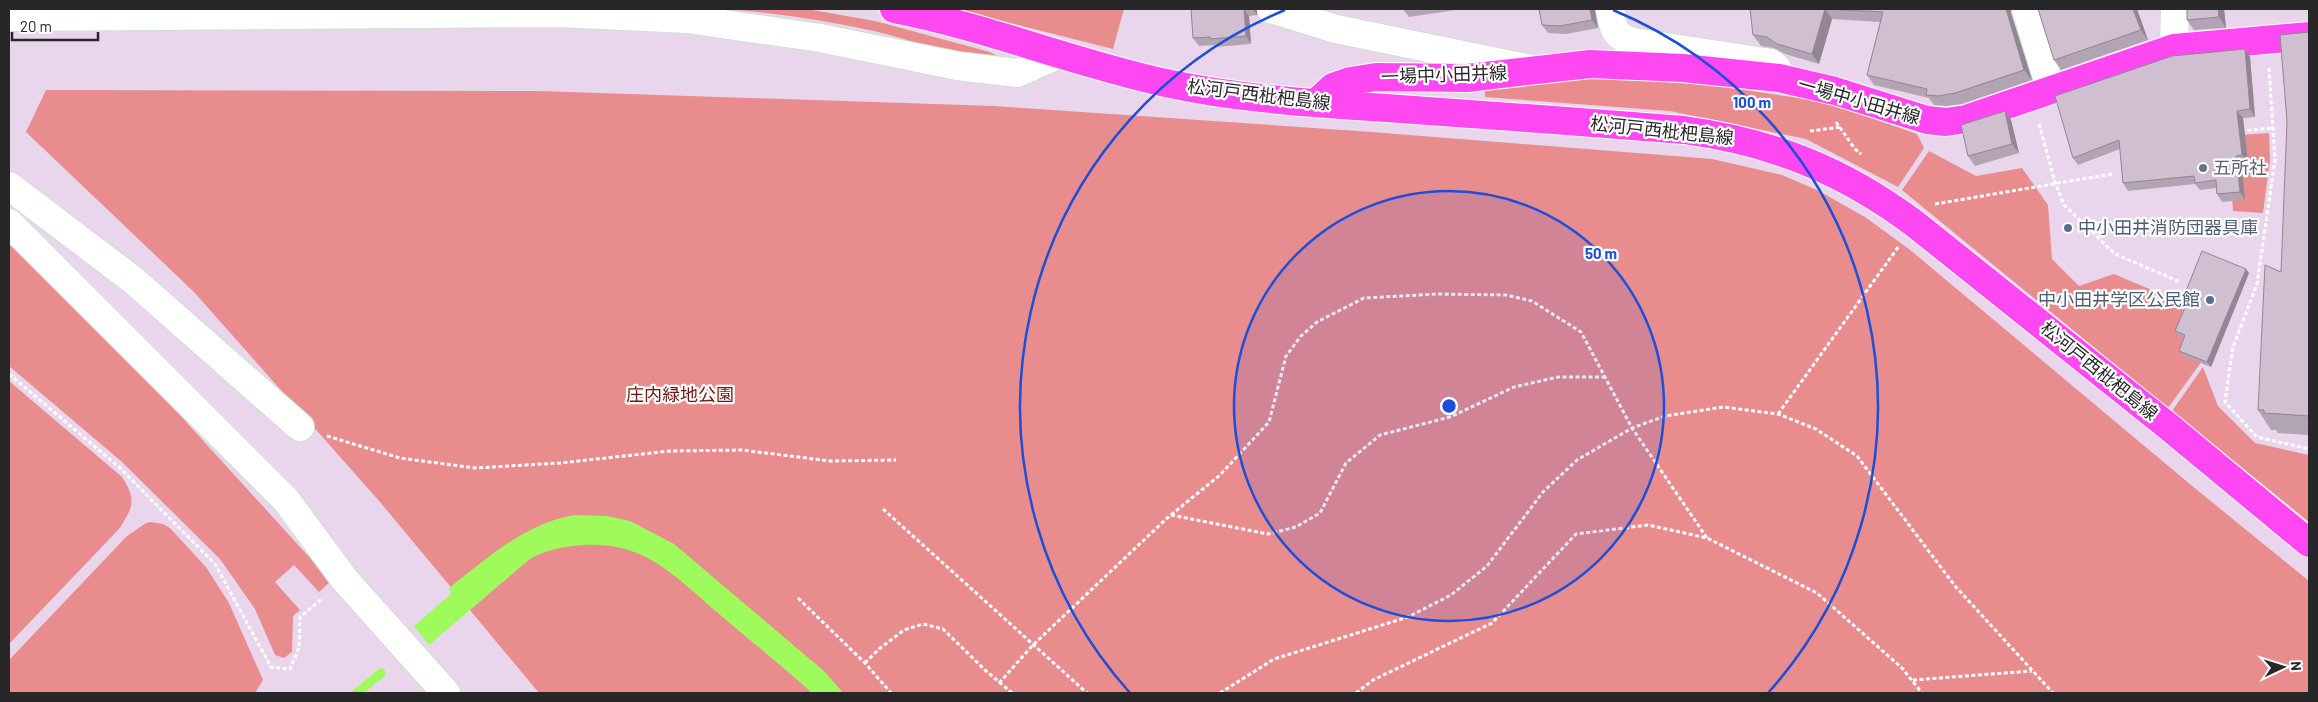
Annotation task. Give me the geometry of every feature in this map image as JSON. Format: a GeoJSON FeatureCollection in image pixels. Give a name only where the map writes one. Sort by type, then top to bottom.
{"type":"FeatureCollection","features":[{"type":"Feature","properties":{"kind":"main road","name":"松河戸西枇杷島線"},"geometry":{"type":"LineString","coordinates":[[894,9],[985,31],[1058,55],[1167,83],[1248,96],[1316,103],[1684,130],[1722,135],[1780,150],[1820,166],[1841,177],[1904,216],[2169,427],[2309,542]]}},
{"type":"Feature","properties":{"kind":"main road","name":"一場中小田井線"},"geometry":{"type":"LineString","coordinates":[[1316,103],[1333,87],[1350,81],[1376,77],[1467,78],[1590,64],[1683,68],[1779,78],[1835,91],[1927,120],[1946,122],[1966,119],[2174,48],[2267,38],[2309,36]]}},
{"type":"Feature","properties":{"kind":"street"},"geometry":{"type":"LineString","coordinates":[[1271,9],[1336,30],[1537,70]]}},
{"type":"Feature","properties":{"kind":"street"},"geometry":{"type":"LineString","coordinates":[[1610,9],[1615,32],[1621,38],[1633,42],[1771,63],[1777,68],[1779,78]]}},
{"type":"Feature","properties":{"kind":"street"},"geometry":{"type":"LineString","coordinates":[[2026,9],[2041,93]]}},
{"type":"Feature","properties":{"kind":"street"},"geometry":{"type":"LineString","coordinates":[[2174,48],[2175,9]]}},
{"type":"Feature","properties":{"kind":"street"},"geometry":{"type":"LineString","coordinates":[[9,17],[558,13],[687,19],[820,38],[958,66],[1017,72],[1058,55]]}},
{"type":"Feature","properties":{"kind":"street"},"geometry":{"type":"LineString","coordinates":[[9,186],[133,280],[300,427]]}},
{"type":"Feature","properties":{"kind":"street"},"geometry":{"type":"LineString","coordinates":[[9,223],[286,500],[345,580],[446,693]]}},
{"type":"Feature","properties":{"kind":"path"},"geometry":{"type":"LineString","coordinates":[[2267,38],[2275,160],[2256,284],[2233,347],[2225,402],[2257,437],[2309,449]]}},
{"type":"Feature","properties":{"kind":"path"},"geometry":{"type":"LineString","coordinates":[[2041,93],[2055,182],[2064,205],[2115,254],[2180,282]]}},
{"type":"Feature","properties":{"kind":"path"},"geometry":{"type":"LineString","coordinates":[[1834,120],[1841,127],[1855,149],[1868,160]]}},
{"type":"Feature","properties":{"kind":"path"},"geometry":{"type":"LineString","coordinates":[[1780,150],[1802,134],[1848,125]]}},
{"type":"Feature","properties":{"kind":"path"},"geometry":{"type":"LineString","coordinates":[[2234,131],[2272,128]]}},
{"type":"Feature","properties":{"kind":"path"},"geometry":{"type":"LineString","coordinates":[[1930,205],[2025,190],[2055,182],[2112,174]]}},
{"type":"Feature","properties":{"kind":"path"},"geometry":{"type":"LineString","coordinates":[[1778,414],[1891,259]]}},
{"type":"Feature","properties":{"kind":"path"},"geometry":{"type":"LineString","coordinates":[[999,683],[1033,645],[1171,515],[1220,475],[1269,422],[1286,356],[1301,336],[1317,322],[1364,298],[1438,294],[1506,295],[1532,301],[1581,332],[1632,428],[1708,538]]}},
{"type":"Feature","properties":{"kind":"path"},"geometry":{"type":"LineString","coordinates":[[9,374],[120,468],[215,564],[271,667],[290,669],[299,648],[300,617]]}},
{"type":"Feature","properties":{"kind":"path"},"geometry":{"type":"LineString","coordinates":[[1171,515],[1268,534],[1296,527],[1320,514],[1346,463],[1380,435],[1450,417],[1514,387],[1558,377],[1606,378]]}},
{"type":"Feature","properties":{"kind":"path"},"geometry":{"type":"LineString","coordinates":[[1220,693],[1274,659],[1408,617],[1451,595],[1487,566],[1543,492],[1577,460],[1632,428],[1665,416],[1723,407],[1778,414],[1816,429],[1857,456],[1955,586],[2053,693]]}},
{"type":"Feature","properties":{"kind":"path"},"geometry":{"type":"LineString","coordinates":[[300,427],[400,458],[475,468],[560,463],[670,451],[742,450],[830,461],[896,460]]}},
{"type":"Feature","properties":{"kind":"path"},"geometry":{"type":"LineString","coordinates":[[883,509],[1086,693]]}},
{"type":"Feature","properties":{"kind":"path"},"geometry":{"type":"LineString","coordinates":[[1356,693],[1373,680],[1492,623],[1576,534],[1648,525],[1708,538],[1817,593],[1913,680],[1922,693]]}},
{"type":"Feature","properties":{"kind":"path"},"geometry":{"type":"LineString","coordinates":[[798,598],[865,663],[891,693]]}},
{"type":"Feature","properties":{"kind":"path"},"geometry":{"type":"LineString","coordinates":[[865,663],[878,649],[904,630],[923,624],[943,629],[999,683],[1012,693]]}},
{"type":"Feature","properties":{"kind":"path"},"geometry":{"type":"LineString","coordinates":[[1913,680],[2032,671]]}},
{"type":"Feature","properties":{"kind":"green space"},"geometry":{"type":"Polygon","coordinates":[[[726,9],[807,9],[875,21],[990,52],[1002,59],[953,53],[874,31],[837,23],[726,9]]]}},
{"type":"Feature","properties":{"kind":"green space"},"geometry":{"type":"Polygon","coordinates":[[[954,9],[1124,9],[1113,49],[954,9]]]}},
{"type":"Feature","properties":{"kind":"green space"},"geometry":{"type":"Polygon","coordinates":[[[1593,77],[1711,85],[1826,102],[1917,134],[1924,148],[1898,187],[1806,139],[1670,111],[1485,97],[1484,86],[1593,77]]]}},
{"type":"Feature","properties":{"kind":"green space","name":"庄内緑地公園"},"geometry":{"type":"Polygon","coordinates":[[[46,90],[539,91],[994,106],[1372,132],[1712,159],[1782,175],[1817,190],[1865,217],[1909,249],[2309,581],[2309,693],[539,693],[380,502],[194,292],[26,132],[46,90]]]}},
{"type":"Feature","properties":{"kind":"green space"},"geometry":{"type":"Polygon","coordinates":[[[2269,133],[2270,160],[2263,213],[2233,211],[2228,136],[2269,133]]]}},
{"type":"Feature","properties":{"kind":"green space"},"geometry":{"type":"Polygon","coordinates":[[[1929,151],[1976,176],[2022,168],[2048,205],[2052,259],[2079,286],[2114,274],[2180,302],[2202,361],[2168,408],[1902,190],[1929,151]]]}},
{"type":"Feature","properties":{"kind":"green space"},"geometry":{"type":"Polygon","coordinates":[[[9,242],[137,368],[331,581],[319,592],[294,565],[275,582],[300,610],[293,616],[292,652],[284,658],[275,655],[255,609],[220,559],[122,462],[9,366],[9,242]]]}},
{"type":"Feature","properties":{"kind":"green space"},"geometry":{"type":"Polygon","coordinates":[[[2203,367],[2218,406],[2255,443],[2309,455],[2309,522],[2172,411],[2203,367]]]}},
{"type":"Feature","properties":{"kind":"green space"},"geometry":{"type":"Polygon","coordinates":[[[9,381],[122,477],[130,492],[131,503],[130,509],[119,529],[9,644],[9,381]]]}},
{"type":"Feature","properties":{"kind":"green space"},"geometry":{"type":"Polygon","coordinates":[[[146,523],[163,524],[170,528],[206,567],[229,603],[263,680],[255,693],[9,693],[9,660],[127,536],[146,523]]]}},
{"type":"Feature","properties":{"kind":"shaded area"},"geometry":{"type":"Polygon","coordinates":[[[575,515],[607,516],[630,521],[674,544],[825,672],[843,693],[812,693],[678,578],[646,557],[628,550],[608,546],[585,545],[564,547],[550,550],[530,559],[429,645],[414,626],[451,594],[449,588],[508,543],[540,526],[557,519],[575,515]]]}},
{"type":"Feature","properties":{"kind":"building"},"geometry":{"type":"Polygon","coordinates":[[[1191,9],[1244,9],[1246,36],[1210,39],[1210,37],[1193,38],[1191,9]]]}},
{"type":"Feature","properties":{"kind":"building"},"geometry":{"type":"Polygon","coordinates":[[[1539,9],[1590,9],[1592,20],[1560,26],[1542,25],[1539,9]]]}},
{"type":"Feature","properties":{"kind":"building"},"geometry":{"type":"Polygon","coordinates":[[[1750,9],[1825,9],[1812,54],[1777,44],[1767,37],[1753,35],[1750,9]]]}},
{"type":"Feature","properties":{"kind":"building"},"geometry":{"type":"Polygon","coordinates":[[[1826,9],[2006,9],[2024,70],[1955,93],[1938,96],[1926,95],[1927,89],[1867,75],[1883,12],[1826,9]]]}},
{"type":"Feature","properties":{"kind":"building"},"geometry":{"type":"Polygon","coordinates":[[[2038,9],[2133,9],[2141,30],[2054,60],[2038,9]]]}},
{"type":"Feature","properties":{"kind":"building"},"geometry":{"type":"Polygon","coordinates":[[[2187,9],[2218,9],[2219,17],[2187,20],[2187,9]]]}},
{"type":"Feature","properties":{"kind":"building"},"geometry":{"type":"Polygon","coordinates":[[[2309,32],[2309,416],[2264,413],[2264,410],[2258,410],[2265,265],[2281,272],[2287,121],[2280,35],[2309,32]]]}},
{"type":"Feature","properties":{"kind":"building"},"geometry":{"type":"Polygon","coordinates":[[[2245,49],[2250,109],[2237,111],[2242,155],[2236,156],[2240,192],[2217,194],[2216,180],[2195,183],[2194,176],[2123,183],[2119,140],[2073,158],[2055,96],[2172,56],[2245,49]]]}},
{"type":"Feature","properties":{"kind":"building"},"geometry":{"type":"Polygon","coordinates":[[[2005,111],[2012,144],[1968,156],[1961,125],[2005,111]]]}},
{"type":"Feature","properties":{"kind":"building"},"geometry":{"type":"Polygon","coordinates":[[[2202,251],[2246,269],[2207,362],[2179,351],[2185,335],[2175,331],[2189,298],[2184,296],[2202,251]]]}},
{"type":"Feature","properties":{"kind":"waterway"},"geometry":{"type":"LineString","coordinates":[[357,693],[381,673]]}},
{"type":"Feature","properties":{"kind":"place","name":"五所社"},"geometry":{"type":"Point","coordinates":[2203,168]}},
{"type":"Feature","properties":{"kind":"place","name":"中小田井消防団器具庫"},"geometry":{"type":"Point","coordinates":[2068,228]}},
{"type":"Feature","properties":{"kind":"place","name":"中小田井学区公民館"},"geometry":{"type":"Point","coordinates":[2210,300]}}]}
